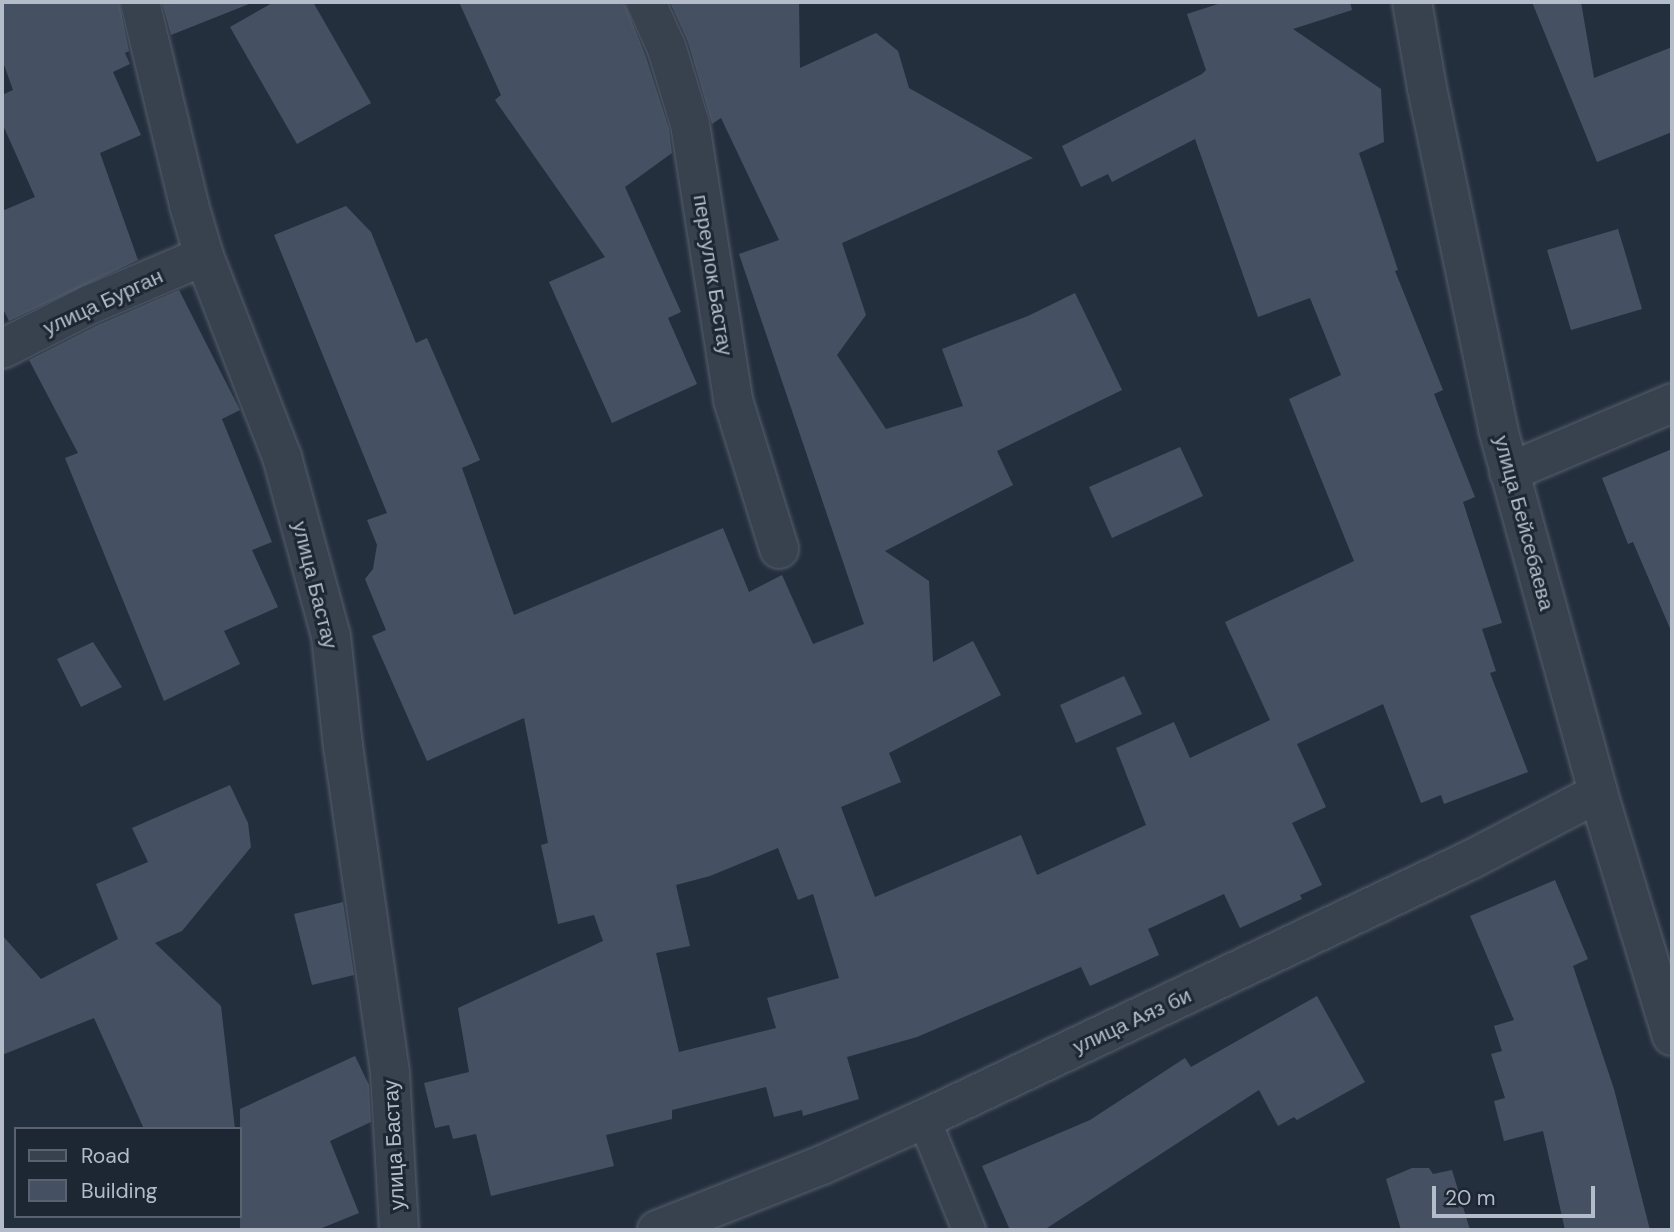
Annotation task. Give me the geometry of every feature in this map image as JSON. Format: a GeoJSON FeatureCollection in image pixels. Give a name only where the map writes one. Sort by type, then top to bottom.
{"type":"FeatureCollection","features":[{"type":"Feature","properties":{"kind":"street","name":"улица Бастау"},"geometry":{"type":"LineString","coordinates":[[140,2],[204,256],[282,457],[331,636],[342,746],[390,1073],[399,1230]]}},
{"type":"Feature","properties":{"kind":"street","name":"переулок Бастау"},"geometry":{"type":"LineString","coordinates":[[646,2],[667,49],[690,124],[733,400],[779,549]]}},
{"type":"Feature","properties":{"kind":"street","name":"улица Бейсебаева"},"geometry":{"type":"LineString","coordinates":[[1412,2],[1430,102],[1509,472],[1598,793],[1672,1036]]}},
{"type":"Feature","properties":{"kind":"street","name":"улица Бурган"},"geometry":{"type":"LineString","coordinates":[[2,349],[89,305],[204,256]]}},
{"type":"Feature","properties":{"kind":"street"},"geometry":{"type":"LineString","coordinates":[[1509,472],[1672,403]]}},
{"type":"Feature","properties":{"kind":"street","name":"улица Аяз би"},"geometry":{"type":"LineString","coordinates":[[657,1230],[822,1166],[924,1119],[1470,860],[1598,793]]}},
{"type":"Feature","properties":{"kind":"lane"},"geometry":{"type":"LineString","coordinates":[[924,1119],[969,1230]]}},
{"type":"Feature","properties":{"kind":"building"},"geometry":{"type":"Polygon","coordinates":[[[2,2],[119,2],[129,51],[125,53],[130,64],[113,72],[141,135],[100,153],[138,260],[9,321],[2,307],[2,211],[35,197],[2,123],[2,95],[13,90],[2,59],[2,2]]]}},
{"type":"Feature","properties":{"kind":"building"},"geometry":{"type":"Polygon","coordinates":[[[162,2],[248,2],[249,4],[171,35],[162,2]]]}},
{"type":"Feature","properties":{"kind":"building"},"geometry":{"type":"Polygon","coordinates":[[[274,2],[313,2],[371,103],[297,144],[230,27],[274,2]]]}},
{"type":"Feature","properties":{"kind":"building"},"geometry":{"type":"Polygon","coordinates":[[[459,2],[624,2],[646,57],[669,129],[672,153],[625,187],[681,312],[668,318],[697,384],[612,423],[549,282],[605,257],[495,100],[501,95],[459,2]]]}},
{"type":"Feature","properties":{"kind":"building"},"geometry":{"type":"Polygon","coordinates":[[[670,2],[799,2],[800,68],[876,33],[898,51],[909,88],[1033,158],[842,243],[866,315],[837,355],[886,429],[963,406],[942,349],[1028,316],[1075,293],[1122,390],[997,451],[1013,485],[885,551],[929,581],[933,662],[973,641],[1001,695],[889,753],[901,782],[841,807],[875,897],[1021,835],[1037,875],[1146,825],[1116,748],[1174,722],[1190,758],[1270,720],[1225,622],[1354,561],[1289,399],[1341,375],[1310,298],[1258,317],[1195,139],[1112,182],[1108,174],[1081,187],[1062,146],[1202,74],[1206,70],[1187,14],[1224,2],[1350,2],[1352,10],[1293,29],[1381,89],[1384,142],[1359,153],[1398,270],[1395,271],[1443,390],[1434,394],[1475,497],[1463,502],[1502,623],[1482,629],[1496,671],[1490,673],[1528,772],[1444,804],[1441,795],[1421,803],[1383,704],[1297,744],[1326,807],[1292,823],[1322,885],[1300,895],[1302,899],[1240,928],[1224,894],[1148,929],[1159,955],[1090,986],[1081,967],[917,1037],[847,1057],[859,1099],[803,1116],[802,1110],[774,1117],[766,1087],[672,1110],[672,1119],[606,1135],[614,1166],[491,1196],[476,1134],[453,1139],[449,1125],[435,1128],[424,1083],[469,1072],[458,1008],[603,941],[594,915],[558,924],[541,845],[548,843],[524,718],[427,761],[372,636],[386,630],[365,579],[373,569],[377,545],[367,520],[387,513],[274,235],[346,206],[371,232],[416,343],[427,338],[480,460],[462,468],[514,615],[723,528],[749,592],[782,575],[813,644],[864,624],[739,254],[779,240],[721,118],[712,124],[688,42],[670,2]],[[778,848],[710,876],[676,885],[690,946],[656,953],[679,1052],[776,1028],[767,998],[839,978],[813,894],[798,900],[778,848]]]}},
{"type":"Feature","properties":{"kind":"building"},"geometry":{"type":"Polygon","coordinates":[[[1532,2],[1581,2],[1594,78],[1672,47],[1672,132],[1597,162],[1532,2]]]}},
{"type":"Feature","properties":{"kind":"building"},"geometry":{"type":"Polygon","coordinates":[[[1618,229],[1642,309],[1571,330],[1547,250],[1618,229]]]}},
{"type":"Feature","properties":{"kind":"building"},"geometry":{"type":"Polygon","coordinates":[[[179,290],[240,410],[222,419],[272,542],[252,550],[278,607],[224,631],[240,664],[164,701],[65,458],[78,453],[29,360],[98,325],[179,290]]]}},
{"type":"Feature","properties":{"kind":"building"},"geometry":{"type":"Polygon","coordinates":[[[1180,447],[1203,496],[1112,538],[1089,487],[1180,447]]]}},
{"type":"Feature","properties":{"kind":"building"},"geometry":{"type":"Polygon","coordinates":[[[1672,449],[1672,633],[1633,542],[1628,544],[1602,478],[1672,449]]]}},
{"type":"Feature","properties":{"kind":"building"},"geometry":{"type":"Polygon","coordinates":[[[93,642],[122,687],[81,707],[57,659],[93,642]]]}},
{"type":"Feature","properties":{"kind":"building"},"geometry":{"type":"Polygon","coordinates":[[[1124,676],[1142,714],[1076,743],[1060,705],[1124,676]]]}},
{"type":"Feature","properties":{"kind":"building"},"geometry":{"type":"Polygon","coordinates":[[[230,785],[248,823],[251,847],[182,931],[155,943],[221,1006],[235,1127],[143,1127],[94,1018],[2,1055],[2,935],[41,979],[118,939],[96,884],[148,862],[132,828],[230,785]]]}},
{"type":"Feature","properties":{"kind":"building"},"geometry":{"type":"Polygon","coordinates":[[[1555,880],[1588,959],[1573,966],[1614,1089],[1650,1230],[1565,1230],[1543,1131],[1504,1141],[1494,1101],[1505,1098],[1491,1054],[1502,1051],[1494,1026],[1514,1020],[1470,916],[1555,880]]]}},
{"type":"Feature","properties":{"kind":"building"},"geometry":{"type":"Polygon","coordinates":[[[343,902],[354,975],[312,985],[294,914],[343,902]]]}},
{"type":"Feature","properties":{"kind":"building"},"geometry":{"type":"Polygon","coordinates":[[[1317,996],[1365,1082],[1297,1120],[1294,1117],[1278,1126],[1259,1090],[1044,1230],[1010,1230],[982,1166],[1090,1120],[1185,1058],[1191,1067],[1317,996]]]}},
{"type":"Feature","properties":{"kind":"building"},"geometry":{"type":"Polygon","coordinates":[[[355,1056],[369,1085],[371,1122],[330,1141],[359,1213],[317,1230],[240,1230],[240,1109],[355,1056]]]}},
{"type":"Feature","properties":{"kind":"building"},"geometry":{"type":"Polygon","coordinates":[[[1412,1168],[1429,1168],[1433,1174],[1452,1170],[1470,1230],[1401,1230],[1386,1179],[1412,1168]]]}}]}
